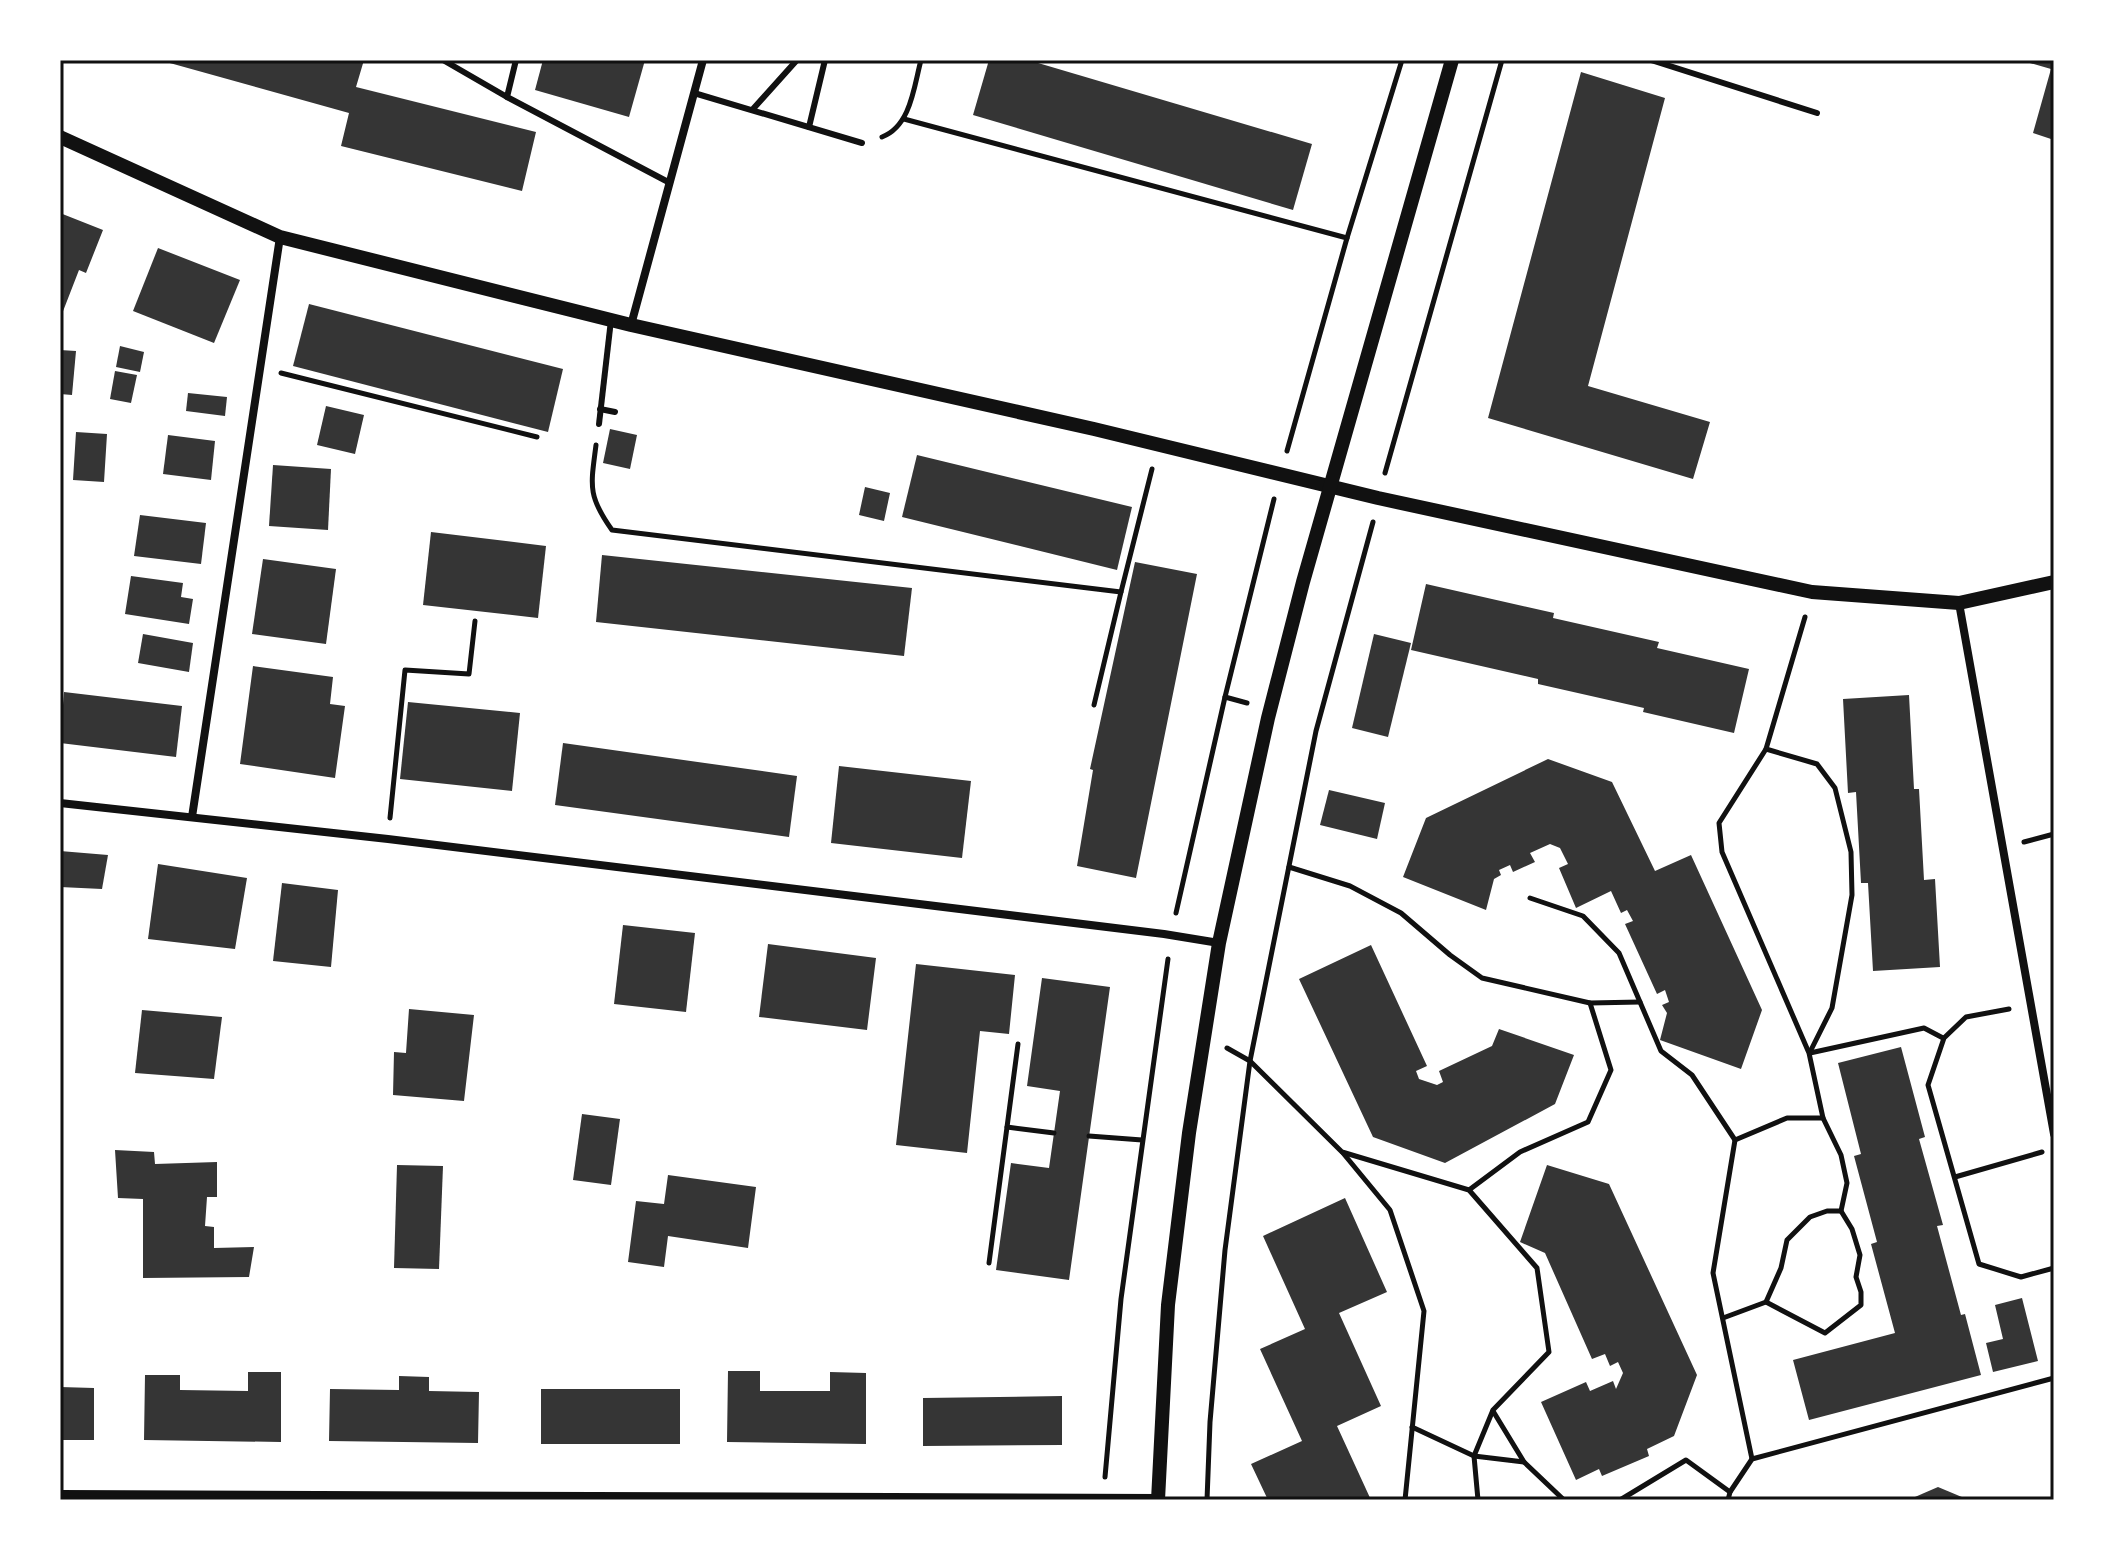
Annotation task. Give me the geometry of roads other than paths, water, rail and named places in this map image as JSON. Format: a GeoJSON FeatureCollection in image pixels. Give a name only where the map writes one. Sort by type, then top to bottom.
{"type":"FeatureCollection","features":[{"type":"Feature","properties":{"kind":"street"},"geometry":{"type":"LineString","coordinates":[[631,325],[703,60]]}},
{"type":"Feature","properties":{"kind":"street"},"geometry":{"type":"LineString","coordinates":[[60,1494],[1158,1499],[1168,1305],[1189,1133],[1219,943],[1268,718],[1329,486],[1452,60]]}},
{"type":"Feature","properties":{"kind":"street"},"geometry":{"type":"LineString","coordinates":[[60,137],[280,237],[631,325],[1378,498],[1812,592],[1959,603],[2054,582]]}},
{"type":"Feature","properties":{"kind":"street"},"geometry":{"type":"LineString","coordinates":[[192,817],[280,237]]}},
{"type":"Feature","properties":{"kind":"street"},"geometry":{"type":"LineString","coordinates":[[1959,603],[2054,1134]]}},
{"type":"Feature","properties":{"kind":"street"},"geometry":{"type":"LineString","coordinates":[[60,803],[388,839],[1219,943]]}},
{"type":"Feature","properties":{"kind":"lane"},"geometry":{"type":"LineString","coordinates":[[443,60],[670,183]]}},
{"type":"Feature","properties":{"kind":"lane"},"geometry":{"type":"LineString","coordinates":[[507,97],[516,60]]}},
{"type":"Feature","properties":{"kind":"lane"},"geometry":{"type":"LineString","coordinates":[[753,109],[797,60]]}},
{"type":"Feature","properties":{"kind":"lane"},"geometry":{"type":"LineString","coordinates":[[809,127],[825,60]]}},
{"type":"Feature","properties":{"kind":"lane"},"geometry":{"type":"LineString","coordinates":[[1651,60],[1817,113]]}},
{"type":"Feature","properties":{"kind":"lane"},"geometry":{"type":"LineString","coordinates":[[694,93],[862,143]]}},
{"type":"Feature","properties":{"kind":"lane"},"geometry":{"type":"LineString","coordinates":[[599,424],[611,320]]}},
{"type":"Feature","properties":{"kind":"lane"},"geometry":{"type":"LineString","coordinates":[[600,409],[615,412]]}}]}
